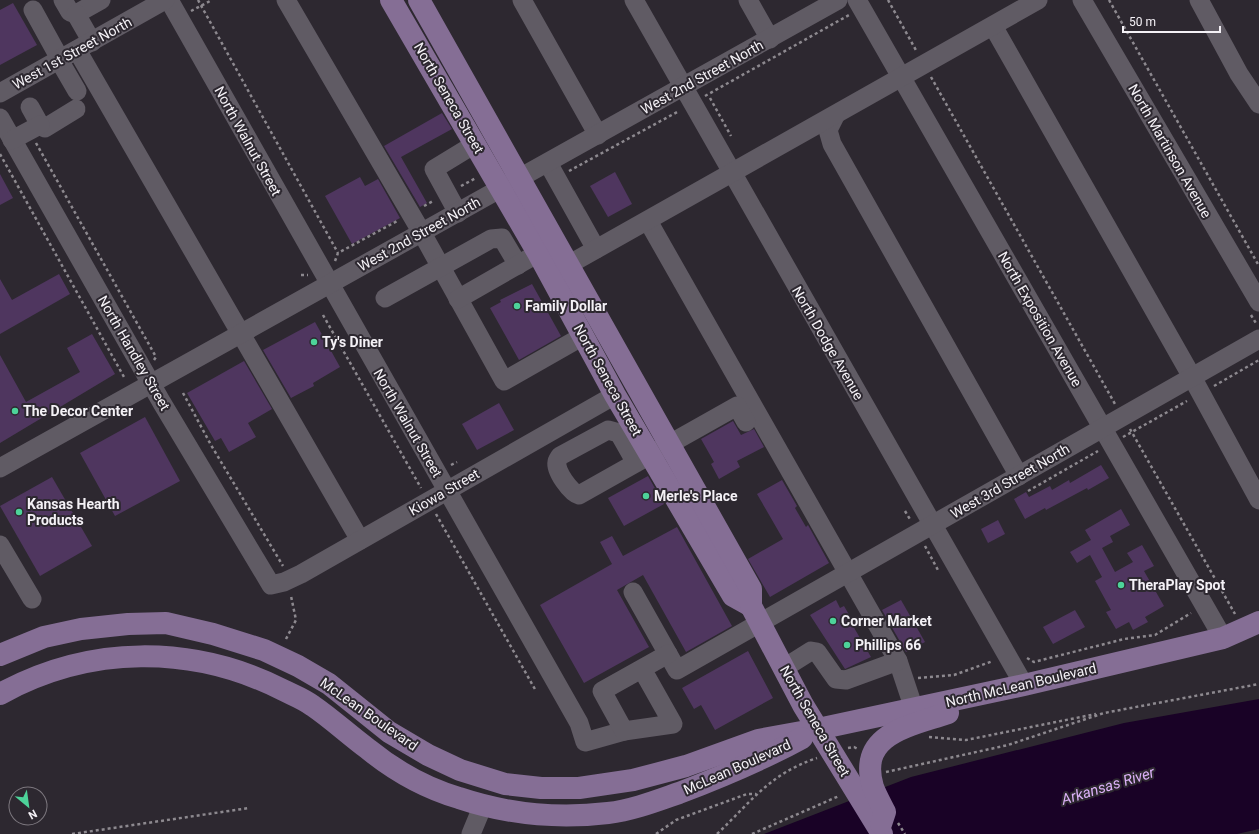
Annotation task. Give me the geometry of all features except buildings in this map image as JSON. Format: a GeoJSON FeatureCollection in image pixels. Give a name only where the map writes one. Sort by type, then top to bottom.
{"type":"FeatureCollection","features":[{"type":"Feature","properties":{"kind":"main road","name":"North Seneca Street"},"geometry":{"type":"LineString","coordinates":[[392,0],[475,144],[510,183],[568,265],[652,454]]}},
{"type":"Feature","properties":{"kind":"main road","name":"North Seneca Street"},"geometry":{"type":"LineString","coordinates":[[419,0],[510,183],[538,253],[615,395],[652,454],[733,596],[756,615],[818,729],[833,753],[849,788],[880,832]]}},
{"type":"Feature","properties":{"kind":"main road","name":"North McLean Boulevard"},"geometry":{"type":"LineString","coordinates":[[1223,638],[1250,618]]}},
{"type":"Feature","properties":{"kind":"main road","name":"McLean Boulevard"},"geometry":{"type":"LineString","coordinates":[[0,655],[44,637],[81,629],[128,624],[166,623],[213,634],[264,650],[329,684],[389,732],[428,755],[460,770],[505,784],[541,788],[579,788],[633,780],[686,766],[758,740],[818,729]]}},
{"type":"Feature","properties":{"kind":"main road","name":"North McLean Boulevard"},"geometry":{"type":"LineString","coordinates":[[818,729],[1024,685],[1223,638],[1259,638]]}},
{"type":"Feature","properties":{"kind":"main road","name":"McLean Boulevard"},"geometry":{"type":"LineString","coordinates":[[0,694],[59,668],[98,660],[145,655],[197,660],[245,672],[312,705],[370,751],[401,773],[428,786],[483,805],[522,813],[569,816],[609,813],[640,807],[704,784],[769,756],[818,729]]}},
{"type":"Feature","properties":{"kind":"main road"},"geometry":{"type":"LineString","coordinates":[[880,832],[885,812],[873,788],[876,746],[884,737],[895,731],[948,713],[979,694]]}},
{"type":"Feature","properties":{"kind":"street"},"geometry":{"type":"LineString","coordinates":[[63,0],[70,12],[76,14],[101,0]]}},
{"type":"Feature","properties":{"kind":"street","name":"West 1st Street North"},"geometry":{"type":"LineString","coordinates":[[0,93],[165,0]]}},
{"type":"Feature","properties":{"kind":"street","name":"North Walnut Street"},"geometry":{"type":"LineString","coordinates":[[169,0],[579,723],[585,742],[624,730]]}},
{"type":"Feature","properties":{"kind":"street"},"geometry":{"type":"LineString","coordinates":[[286,0],[422,233],[504,381],[583,336]]}},
{"type":"Feature","properties":{"kind":"street"},"geometry":{"type":"LineString","coordinates":[[522,0],[598,135]]}},
{"type":"Feature","properties":{"kind":"street","name":"North Dodge Avenue"},"geometry":{"type":"LineString","coordinates":[[634,0],[936,533],[1024,685]]}},
{"type":"Feature","properties":{"kind":"street"},"geometry":{"type":"LineString","coordinates":[[748,0],[770,39]]}},
{"type":"Feature","properties":{"kind":"street","name":"West 2nd Street North"},"geometry":{"type":"LineString","coordinates":[[0,468],[510,183],[552,170],[598,135],[838,0]]}},
{"type":"Feature","properties":{"kind":"street"},"geometry":{"type":"LineString","coordinates":[[568,265],[836,116],[1038,0]]}},
{"type":"Feature","properties":{"kind":"street","name":"North Martinson Avenue"},"geometry":{"type":"LineString","coordinates":[[1082,0],[1259,302]]}},
{"type":"Feature","properties":{"kind":"street"},"geometry":{"type":"LineString","coordinates":[[1199,0],[1239,74],[1259,104]]}},
{"type":"Feature","properties":{"kind":"street","name":"North Exposition Avenue"},"geometry":{"type":"LineString","coordinates":[[860,4],[1223,638]]}},
{"type":"Feature","properties":{"kind":"street"},"geometry":{"type":"LineString","coordinates":[[6,147],[34,128],[44,128],[76,100],[60,60],[33,10]]}},
{"type":"Feature","properties":{"kind":"street"},"geometry":{"type":"LineString","coordinates":[[76,14],[84,46],[241,334],[360,540]]}},
{"type":"Feature","properties":{"kind":"street"},"geometry":{"type":"LineString","coordinates":[[993,26],[1197,385],[1259,500]]}},
{"type":"Feature","properties":{"kind":"street"},"geometry":{"type":"LineString","coordinates":[[30,107],[34,128]]}},
{"type":"Feature","properties":{"kind":"street"},"geometry":{"type":"LineString","coordinates":[[836,116],[828,130],[832,144],[1021,484]]}},
{"type":"Feature","properties":{"kind":"street","name":"North Handley Street"},"geometry":{"type":"LineString","coordinates":[[0,118],[6,147],[271,584]]}},
{"type":"Feature","properties":{"kind":"street"},"geometry":{"type":"LineString","coordinates":[[458,213],[434,169],[475,144]]}},
{"type":"Feature","properties":{"kind":"street"},"geometry":{"type":"LineString","coordinates":[[552,170],[596,249]]}},
{"type":"Feature","properties":{"kind":"street"},"geometry":{"type":"LineString","coordinates":[[648,220],[898,661],[914,709]]}},
{"type":"Feature","properties":{"kind":"street"},"geometry":{"type":"LineString","coordinates":[[386,298],[491,239],[502,238],[518,265]]}},
{"type":"Feature","properties":{"kind":"street"},"geometry":{"type":"LineString","coordinates":[[458,299],[538,253]]}},
{"type":"Feature","properties":{"kind":"street","name":"West 3rd Street North"},"geometry":{"type":"LineString","coordinates":[[668,654],[678,670],[756,615],[936,533],[1197,385],[1259,339]]}},
{"type":"Feature","properties":{"kind":"street","name":"Kiowa Street"},"geometry":{"type":"LineString","coordinates":[[271,584],[284,582],[301,574],[615,395]]}},
{"type":"Feature","properties":{"kind":"street"},"geometry":{"type":"LineString","coordinates":[[652,454],[737,406],[746,422]]}},
{"type":"Feature","properties":{"kind":"street"},"geometry":{"type":"LineString","coordinates":[[0,545],[32,599]]}},
{"type":"Feature","properties":{"kind":"street"},"geometry":{"type":"LineString","coordinates":[[633,592],[668,654],[602,691],[624,730],[673,724],[642,669]]}},
{"type":"Feature","properties":{"kind":"street"},"geometry":{"type":"LineString","coordinates":[[784,668],[811,652],[818,652],[836,679],[846,680],[898,661]]}},
{"type":"Feature","properties":{"kind":"street"},"geometry":{"type":"LineString","coordinates":[[471,834],[483,805]]}},
{"type":"Feature","properties":{"kind":"path"},"geometry":{"type":"LineString","coordinates":[[198,0],[338,253]]}},
{"type":"Feature","properties":{"kind":"path"},"geometry":{"type":"LineString","coordinates":[[888,0],[1231,608],[1235,614],[1250,618]]}},
{"type":"Feature","properties":{"kind":"path"},"geometry":{"type":"LineString","coordinates":[[1108,0],[1259,266]]}},
{"type":"Feature","properties":{"kind":"path"},"geometry":{"type":"LineString","coordinates":[[699,99],[860,4]]}},
{"type":"Feature","properties":{"kind":"path"},"geometry":{"type":"LineString","coordinates":[[552,170],[681,110]]}},
{"type":"Feature","properties":{"kind":"path"},"geometry":{"type":"LineString","coordinates":[[34,128],[156,357],[152,364]]}},
{"type":"Feature","properties":{"kind":"path"},"geometry":{"type":"LineString","coordinates":[[6,147],[124,377]]}},
{"type":"Feature","properties":{"kind":"path"},"geometry":{"type":"LineString","coordinates":[[334,263],[338,253],[477,177],[476,172]]}},
{"type":"Feature","properties":{"kind":"path"},"geometry":{"type":"LineString","coordinates":[[1021,484],[1197,385],[1259,360]]}},
{"type":"Feature","properties":{"kind":"path"},"geometry":{"type":"LineString","coordinates":[[919,551],[936,533]]}},
{"type":"Feature","properties":{"kind":"path"},"geometry":{"type":"LineString","coordinates":[[904,680],[954,675],[987,662],[1021,655],[1034,662],[1124,639],[1155,635],[1199,607],[1231,608]]}},
{"type":"Feature","properties":{"kind":"path"},"geometry":{"type":"LineString","coordinates":[[926,737],[966,740],[1259,684]]}},
{"type":"Feature","properties":{"kind":"path"},"geometry":{"type":"LineString","coordinates":[[717,834],[756,794],[787,770],[833,753],[854,747],[874,768],[887,772],[1008,745],[1104,713]]}},
{"type":"Feature","properties":{"kind":"path"},"geometry":{"type":"LineString","coordinates":[[752,834],[819,806],[849,788]]}},
{"type":"Feature","properties":{"kind":"path"},"geometry":{"type":"LineString","coordinates":[[656,834],[676,820],[747,794],[756,794]]}},
{"type":"Feature","properties":{"kind":"path"},"geometry":{"type":"LineString","coordinates":[[72,834],[249,808]]}},
{"type":"Feature","properties":{"kind":"water","name":"Arkansas River"},"geometry":{"type":"Polygon","coordinates":[[[1259,699],[1259,829],[1237,834],[764,834],[911,777],[1124,723],[1259,699]]]}},
{"type":"Feature","properties":{"kind":"place","name":"Family Dollar"},"geometry":{"type":"Point","coordinates":[517,306]}},
{"type":"Feature","properties":{"kind":"place","name":"Ty's Diner"},"geometry":{"type":"Point","coordinates":[314,342]}},
{"type":"Feature","properties":{"kind":"place","name":"The Decor Center"},"geometry":{"type":"Point","coordinates":[15,411]}},
{"type":"Feature","properties":{"kind":"place","name":"Merle's Place"},"geometry":{"type":"Point","coordinates":[646,496]}},
{"type":"Feature","properties":{"kind":"place","name":"Kansas Hearth Products"},"geometry":{"type":"Point","coordinates":[19,512]}},
{"type":"Feature","properties":{"kind":"place","name":"TheraPlay Spot"},"geometry":{"type":"Point","coordinates":[1121,585]}},
{"type":"Feature","properties":{"kind":"place","name":"Corner Market"},"geometry":{"type":"Point","coordinates":[833,621]}},
{"type":"Feature","properties":{"kind":"place","name":"Phillips 66"},"geometry":{"type":"Point","coordinates":[847,645]}}]}
